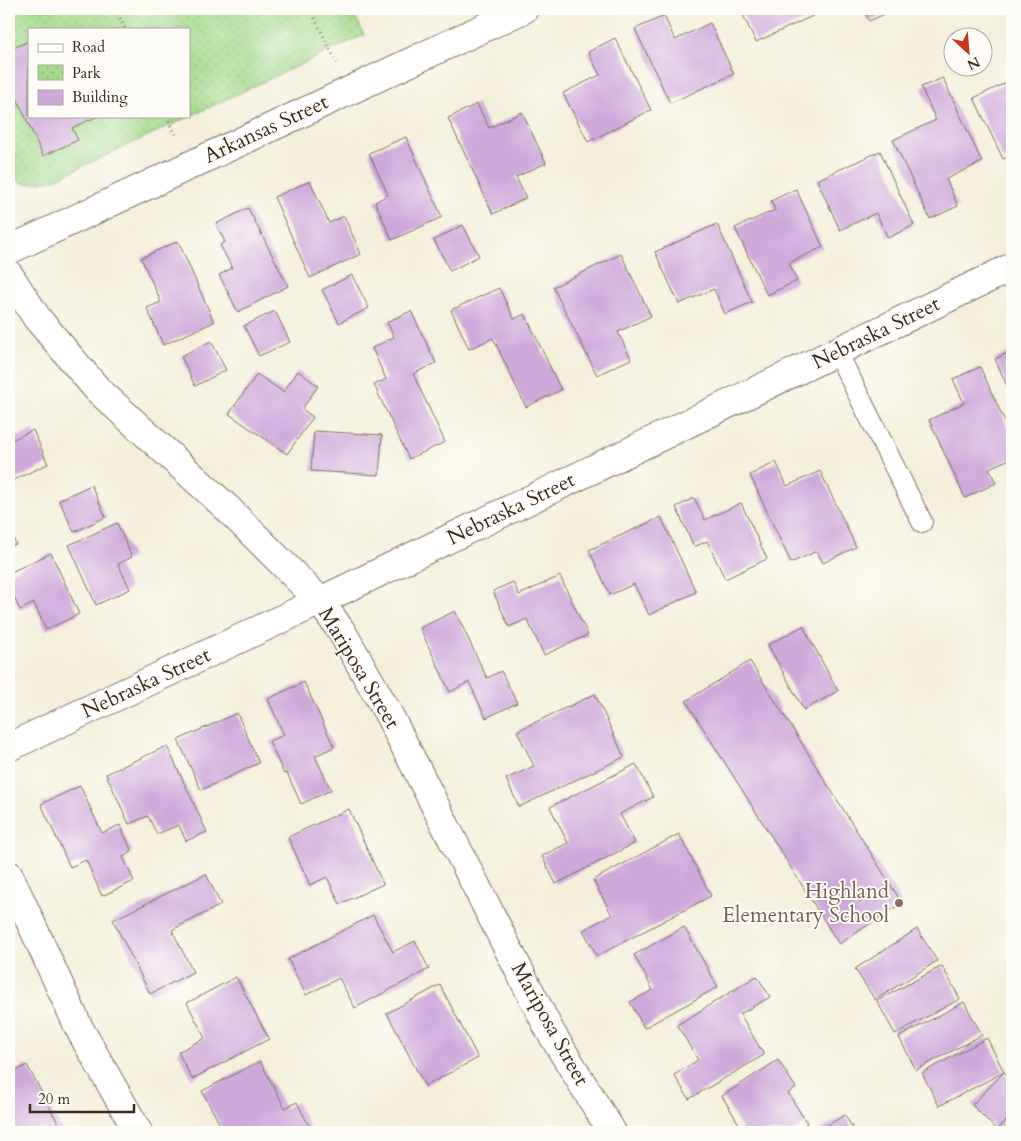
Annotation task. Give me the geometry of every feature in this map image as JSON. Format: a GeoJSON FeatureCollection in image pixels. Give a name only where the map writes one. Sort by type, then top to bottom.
{"type":"FeatureCollection","features":[{"type":"Feature","properties":{"kind":"street","name":"Arkansas Street"},"geometry":{"type":"LineString","coordinates":[[9,250],[524,9]]}},
{"type":"Feature","properties":{"kind":"street","name":"Nebraska Street"},"geometry":{"type":"LineString","coordinates":[[9,747],[320,601],[1012,267]]}},
{"type":"Feature","properties":{"kind":"street","name":"Mariposa Street"},"geometry":{"type":"LineString","coordinates":[[9,275],[37,318],[97,389],[226,507],[320,601],[342,632],[389,715],[550,1031],[612,1132]]}},
{"type":"Feature","properties":{"kind":"street"},"geometry":{"type":"LineString","coordinates":[[9,875],[79,1028],[138,1132]]}},
{"type":"Feature","properties":{"kind":"lane"},"geometry":{"type":"LineString","coordinates":[[837,352],[922,522]]}},
{"type":"Feature","properties":{"kind":"path"},"geometry":{"type":"LineString","coordinates":[[116,9],[125,28]]}},
{"type":"Feature","properties":{"kind":"path"},"geometry":{"type":"LineString","coordinates":[[310,9],[350,90]]}},
{"type":"Feature","properties":{"kind":"green space"},"geometry":{"type":"Polygon","coordinates":[[[9,9],[352,9],[364,35],[190,116],[190,28],[28,28],[28,118],[186,118],[53,180],[27,184],[9,178],[9,9]]]}},
{"type":"Feature","properties":{"kind":"building"},"geometry":{"type":"Polygon","coordinates":[[[740,9],[818,9],[819,13],[756,42],[740,9]]]}},
{"type":"Feature","properties":{"kind":"building"},"geometry":{"type":"Polygon","coordinates":[[[863,9],[896,9],[869,21],[863,9]]]}},
{"type":"Feature","properties":{"kind":"building"},"geometry":{"type":"Polygon","coordinates":[[[664,16],[675,40],[710,23],[734,74],[670,103],[635,29],[664,16]]]}},
{"type":"Feature","properties":{"kind":"building"},"geometry":{"type":"Polygon","coordinates":[[[615,38],[651,110],[588,142],[563,93],[600,75],[588,52],[615,38]]]}},
{"type":"Feature","properties":{"kind":"building"},"geometry":{"type":"Polygon","coordinates":[[[28,41],[28,118],[94,118],[72,128],[78,140],[43,156],[9,81],[9,50],[28,41]]]}},
{"type":"Feature","properties":{"kind":"building"},"geometry":{"type":"Polygon","coordinates":[[[943,78],[982,162],[946,179],[958,206],[930,219],[893,140],[936,120],[921,87],[943,78]]]}},
{"type":"Feature","properties":{"kind":"building"},"geometry":{"type":"Polygon","coordinates":[[[1012,80],[1012,155],[1003,159],[974,98],[1012,80]]]}},
{"type":"Feature","properties":{"kind":"building"},"geometry":{"type":"Polygon","coordinates":[[[477,104],[489,128],[522,112],[546,163],[516,177],[526,198],[493,214],[448,118],[477,104]]]}},
{"type":"Feature","properties":{"kind":"building"},"geometry":{"type":"Polygon","coordinates":[[[406,137],[442,217],[392,240],[375,202],[388,195],[369,153],[406,137]]]}},
{"type":"Feature","properties":{"kind":"building"},"geometry":{"type":"Polygon","coordinates":[[[880,151],[914,225],[888,238],[876,213],[840,230],[817,180],[880,151]]]}},
{"type":"Feature","properties":{"kind":"building"},"geometry":{"type":"Polygon","coordinates":[[[310,181],[329,223],[344,216],[361,254],[310,278],[274,197],[310,181]]]}},
{"type":"Feature","properties":{"kind":"building"},"geometry":{"type":"Polygon","coordinates":[[[796,189],[823,247],[789,263],[797,281],[767,295],[735,228],[775,210],[771,201],[796,189]]]}},
{"type":"Feature","properties":{"kind":"building"},"geometry":{"type":"Polygon","coordinates":[[[248,208],[288,286],[238,312],[219,275],[232,268],[220,245],[225,242],[216,224],[248,208]]]}},
{"type":"Feature","properties":{"kind":"building"},"geometry":{"type":"Polygon","coordinates":[[[717,224],[752,302],[725,314],[714,289],[679,304],[655,252],[717,224]]]}},
{"type":"Feature","properties":{"kind":"building"},"geometry":{"type":"Polygon","coordinates":[[[463,225],[479,256],[450,271],[434,240],[463,225]]]}},
{"type":"Feature","properties":{"kind":"building"},"geometry":{"type":"Polygon","coordinates":[[[178,241],[214,322],[163,345],[147,308],[161,302],[141,258],[178,241]]]}},
{"type":"Feature","properties":{"kind":"building"},"geometry":{"type":"Polygon","coordinates":[[[621,254],[651,316],[618,332],[631,359],[597,375],[553,287],[621,254]]]}},
{"type":"Feature","properties":{"kind":"building"},"geometry":{"type":"Polygon","coordinates":[[[352,275],[369,308],[339,323],[322,290],[352,275]]]}},
{"type":"Feature","properties":{"kind":"building"},"geometry":{"type":"Polygon","coordinates":[[[499,288],[514,319],[525,314],[561,390],[526,407],[493,338],[469,349],[451,310],[499,288]]]}},
{"type":"Feature","properties":{"kind":"building"},"geometry":{"type":"Polygon","coordinates":[[[275,311],[290,342],[259,356],[244,326],[275,311]]]}},
{"type":"Feature","properties":{"kind":"building"},"geometry":{"type":"Polygon","coordinates":[[[411,311],[436,363],[413,374],[445,442],[409,459],[374,385],[386,379],[372,348],[394,337],[387,322],[411,311]]]}},
{"type":"Feature","properties":{"kind":"building"},"geometry":{"type":"Polygon","coordinates":[[[211,341],[226,370],[195,386],[181,356],[211,341]]]}},
{"type":"Feature","properties":{"kind":"building"},"geometry":{"type":"Polygon","coordinates":[[[1012,351],[1012,397],[995,359],[1012,351]]]}},
{"type":"Feature","properties":{"kind":"building"},"geometry":{"type":"Polygon","coordinates":[[[980,367],[1012,437],[1012,458],[989,468],[996,483],[965,498],[929,420],[964,403],[953,379],[980,367]]]}},
{"type":"Feature","properties":{"kind":"building"},"geometry":{"type":"Polygon","coordinates":[[[298,371],[318,386],[302,409],[313,417],[287,454],[229,414],[257,374],[283,392],[298,371]]]}},
{"type":"Feature","properties":{"kind":"building"},"geometry":{"type":"Polygon","coordinates":[[[33,430],[48,464],[9,482],[9,441],[33,430]]]}},
{"type":"Feature","properties":{"kind":"building"},"geometry":{"type":"Polygon","coordinates":[[[314,431],[382,435],[379,475],[311,471],[314,431]]]}},
{"type":"Feature","properties":{"kind":"building"},"geometry":{"type":"Polygon","coordinates":[[[776,462],[787,486],[820,471],[856,547],[823,563],[817,551],[791,563],[750,475],[776,462]]]}},
{"type":"Feature","properties":{"kind":"building"},"geometry":{"type":"Polygon","coordinates":[[[91,485],[106,517],[74,532],[59,500],[91,485]]]}},
{"type":"Feature","properties":{"kind":"building"},"geometry":{"type":"Polygon","coordinates":[[[694,498],[705,520],[741,503],[767,559],[725,579],[707,541],[694,547],[676,507],[694,498]]]}},
{"type":"Feature","properties":{"kind":"building"},"geometry":{"type":"Polygon","coordinates":[[[661,517],[696,592],[649,615],[634,584],[610,595],[589,550],[661,517]]]}},
{"type":"Feature","properties":{"kind":"building"},"geometry":{"type":"Polygon","coordinates":[[[117,523],[132,557],[118,564],[130,589],[96,605],[69,545],[117,523]]]}},
{"type":"Feature","properties":{"kind":"building"},"geometry":{"type":"Polygon","coordinates":[[[9,531],[16,544],[9,547],[9,531]]]}},
{"type":"Feature","properties":{"kind":"building"},"geometry":{"type":"Polygon","coordinates":[[[51,553],[79,614],[46,630],[34,603],[20,610],[9,587],[9,573],[51,553]]]}},
{"type":"Feature","properties":{"kind":"building"},"geometry":{"type":"Polygon","coordinates":[[[560,576],[588,635],[544,655],[527,619],[509,627],[493,591],[513,582],[519,595],[560,576]]]}},
{"type":"Feature","properties":{"kind":"building"},"geometry":{"type":"Polygon","coordinates":[[[455,611],[487,678],[501,671],[517,703],[486,718],[469,682],[450,692],[420,628],[455,611]]]}},
{"type":"Feature","properties":{"kind":"building"},"geometry":{"type":"Polygon","coordinates":[[[803,626],[838,691],[804,710],[768,645],[803,626]]]}},
{"type":"Feature","properties":{"kind":"building"},"geometry":{"type":"Polygon","coordinates":[[[750,661],[902,903],[839,944],[686,701],[750,661]]]}},
{"type":"Feature","properties":{"kind":"building"},"geometry":{"type":"Polygon","coordinates":[[[304,682],[334,747],[315,756],[331,790],[301,804],[287,773],[284,774],[269,741],[284,735],[268,699],[304,682]]]}},
{"type":"Feature","properties":{"kind":"building"},"geometry":{"type":"Polygon","coordinates":[[[595,694],[624,757],[519,807],[506,779],[534,766],[517,731],[595,694]]]}},
{"type":"Feature","properties":{"kind":"building"},"geometry":{"type":"Polygon","coordinates":[[[237,713],[259,763],[201,790],[178,740],[237,713]]]}},
{"type":"Feature","properties":{"kind":"building"},"geometry":{"type":"Polygon","coordinates":[[[167,746],[207,832],[186,841],[179,825],[157,834],[148,816],[129,824],[106,774],[167,746]]]}},
{"type":"Feature","properties":{"kind":"building"},"geometry":{"type":"Polygon","coordinates":[[[636,764],[653,797],[620,814],[635,843],[556,884],[542,856],[568,843],[550,807],[636,764]]]}},
{"type":"Feature","properties":{"kind":"building"},"geometry":{"type":"Polygon","coordinates":[[[80,786],[102,833],[120,825],[132,852],[123,857],[134,881],[102,896],[86,860],[70,867],[41,804],[80,786]]]}},
{"type":"Feature","properties":{"kind":"building"},"geometry":{"type":"Polygon","coordinates":[[[349,809],[383,884],[340,904],[327,877],[310,885],[288,837],[349,809]]]}},
{"type":"Feature","properties":{"kind":"building"},"geometry":{"type":"Polygon","coordinates":[[[679,834],[711,896],[597,956],[583,930],[612,915],[593,880],[679,834]]]}},
{"type":"Feature","properties":{"kind":"building"},"geometry":{"type":"Polygon","coordinates":[[[206,874],[221,905],[172,930],[193,972],[150,994],[113,920],[206,874]]]}},
{"type":"Feature","properties":{"kind":"building"},"geometry":{"type":"Polygon","coordinates":[[[373,915],[393,952],[415,941],[429,969],[355,1008],[339,978],[306,995],[288,959],[373,915]]]}},
{"type":"Feature","properties":{"kind":"building"},"geometry":{"type":"Polygon","coordinates":[[[684,927],[718,987],[644,1028],[630,1002],[653,990],[634,955],[684,927]]]}},
{"type":"Feature","properties":{"kind":"building"},"geometry":{"type":"Polygon","coordinates":[[[917,929],[937,961],[875,1000],[855,969],[917,929]]]}},
{"type":"Feature","properties":{"kind":"building"},"geometry":{"type":"Polygon","coordinates":[[[942,966],[960,999],[895,1034],[877,1001],[942,966]]]}},
{"type":"Feature","properties":{"kind":"building"},"geometry":{"type":"Polygon","coordinates":[[[757,976],[770,997],[740,1014],[764,1055],[689,1099],[674,1075],[698,1060],[677,1025],[757,976]]]}},
{"type":"Feature","properties":{"kind":"building"},"geometry":{"type":"Polygon","coordinates":[[[236,977],[269,1039],[192,1079],[178,1052],[205,1038],[187,1003],[236,977]]]}},
{"type":"Feature","properties":{"kind":"building"},"geometry":{"type":"Polygon","coordinates":[[[440,985],[478,1058],[425,1086],[387,1013],[440,985]]]}},
{"type":"Feature","properties":{"kind":"building"},"geometry":{"type":"Polygon","coordinates":[[[964,1002],[982,1035],[916,1070],[899,1037],[964,1002]]]}},
{"type":"Feature","properties":{"kind":"building"},"geometry":{"type":"Polygon","coordinates":[[[987,1038],[1004,1072],[939,1106],[922,1073],[987,1038]]]}},
{"type":"Feature","properties":{"kind":"building"},"geometry":{"type":"Polygon","coordinates":[[[9,1044],[15,1056],[9,1060],[9,1044]]]}},
{"type":"Feature","properties":{"kind":"building"},"geometry":{"type":"Polygon","coordinates":[[[778,1060],[796,1088],[788,1093],[807,1123],[793,1132],[737,1132],[742,1129],[722,1096],[778,1060]]]}},
{"type":"Feature","properties":{"kind":"building"},"geometry":{"type":"Polygon","coordinates":[[[260,1061],[285,1108],[297,1102],[310,1128],[302,1132],[224,1132],[202,1091],[260,1061]]]}},
{"type":"Feature","properties":{"kind":"building"},"geometry":{"type":"Polygon","coordinates":[[[27,1065],[63,1132],[9,1132],[9,1075],[27,1065]]]}},
{"type":"Feature","properties":{"kind":"building"},"geometry":{"type":"Polygon","coordinates":[[[1004,1072],[1012,1080],[1012,1115],[997,1130],[972,1105],[1004,1072]]]}},
{"type":"Feature","properties":{"kind":"building"},"geometry":{"type":"Polygon","coordinates":[[[845,1115],[855,1132],[816,1132],[845,1115]]]}},
{"type":"Feature","properties":{"kind":"building"},"geometry":{"type":"Polygon","coordinates":[[[1012,1124],[1012,1132],[1002,1132],[1012,1124]]]}},
{"type":"Feature","properties":{"kind":"place","name":"Highland Elementary School"},"geometry":{"type":"Point","coordinates":[899,903]}}]}
